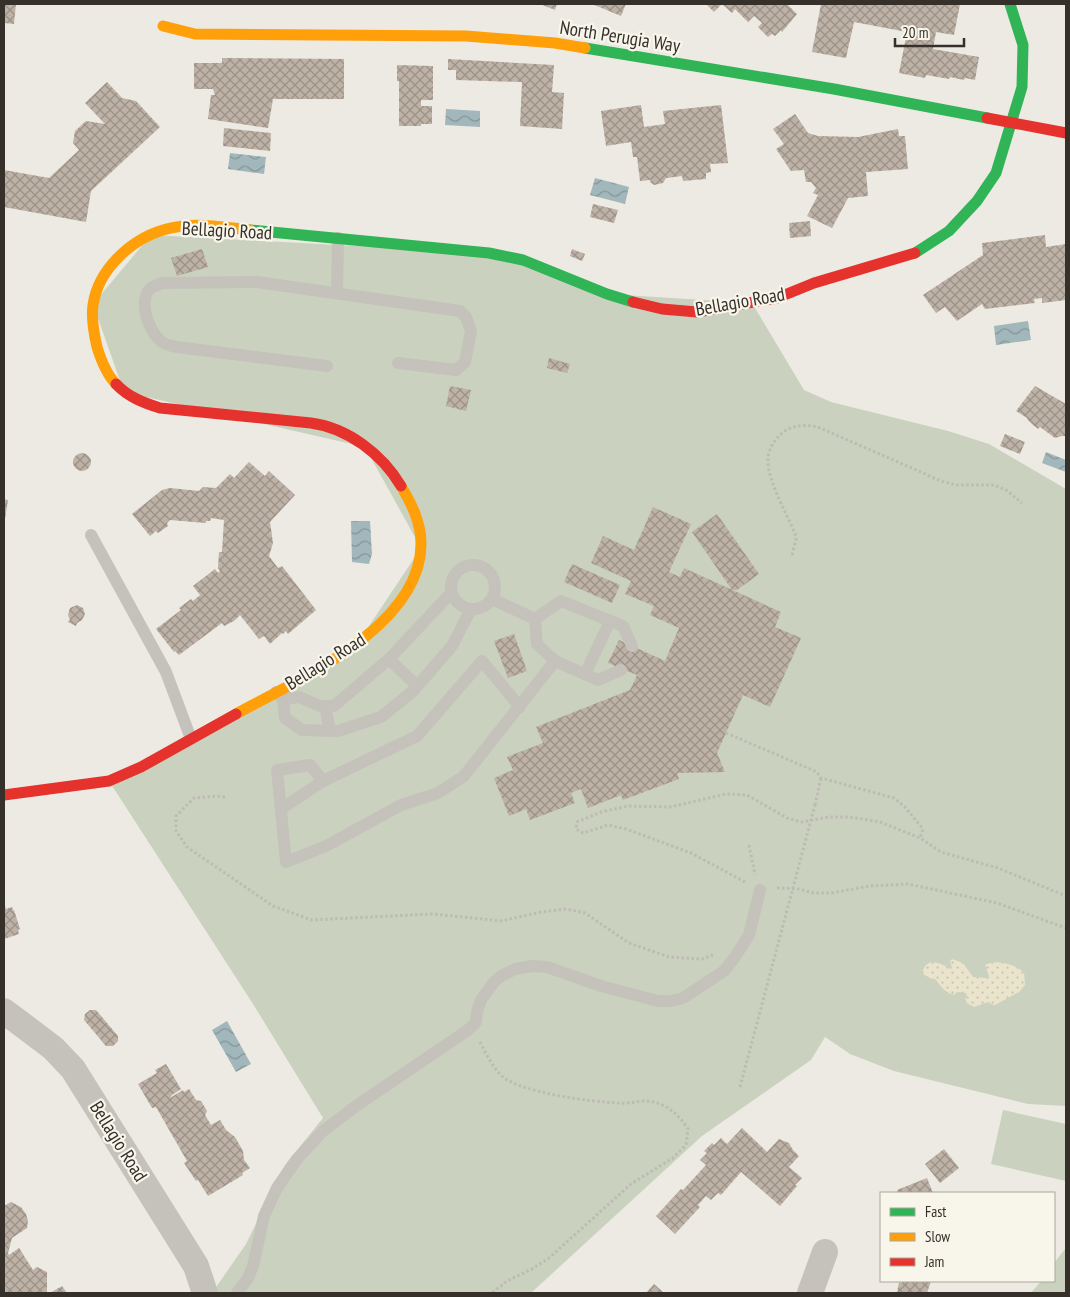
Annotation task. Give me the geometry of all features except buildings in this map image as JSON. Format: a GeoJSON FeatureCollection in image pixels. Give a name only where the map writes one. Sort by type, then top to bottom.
{"type":"FeatureCollection","features":[{"type":"Feature","properties":{"kind":"street","name":"Bellagio Road"},"geometry":{"type":"LineString","coordinates":[[4,795],[109,781],[141,767],[192,739],[280,696],[357,644],[390,614],[412,581],[420,562],[420,530],[409,498],[398,480],[384,463],[350,437],[333,428],[311,423],[160,408],[140,402],[124,392],[110,378],[102,362],[92,323],[93,304],[97,287],[108,270],[135,243],[172,227],[192,224],[489,253],[523,260],[607,294],[662,309],[697,312],[777,298],[814,283],[912,255],[949,231],[977,201],[996,173],[1022,87],[1023,45],[1010,4]]}},
{"type":"Feature","properties":{"kind":"street","name":"North Perugia Way"},"geometry":{"type":"LineString","coordinates":[[163,26],[195,34],[466,36],[555,43],[834,89],[1066,133]]}},
{"type":"Feature","properties":{"kind":"street","name":"Bellagio Road"},"geometry":{"type":"LineString","coordinates":[[4,1012],[53,1048],[73,1069],[196,1266],[205,1293]]}},
{"type":"Feature","properties":{"kind":"street"},"geometry":{"type":"LineString","coordinates":[[810,1293],[825,1252]]}},
{"type":"Feature","properties":{"kind":"lane"},"geometry":{"type":"LineString","coordinates":[[337,294],[338,238]]}},
{"type":"Feature","properties":{"kind":"lane"},"geometry":{"type":"LineString","coordinates":[[327,366],[177,348],[162,342],[151,330],[145,311],[145,300],[150,289],[162,283],[257,282],[460,310],[466,317],[471,331],[465,362],[456,370],[398,363]]}},
{"type":"Feature","properties":{"kind":"lane"},"geometry":{"type":"LineString","coordinates":[[91,536],[166,672],[192,739]]}},
{"type":"Feature","properties":{"kind":"lane"},"geometry":{"type":"LineString","coordinates":[[475,564],[483,566],[493,577],[495,592],[492,599],[480,608],[471,609],[460,605],[451,594],[451,579],[460,568],[475,564]]}},
{"type":"Feature","properties":{"kind":"lane"},"geometry":{"type":"LineString","coordinates":[[451,594],[389,658],[334,706],[320,706],[299,697],[280,696],[284,718],[302,730],[338,731],[381,717],[417,686],[452,646],[471,609]]}},
{"type":"Feature","properties":{"kind":"lane"},"geometry":{"type":"LineString","coordinates":[[492,599],[535,619]]}},
{"type":"Feature","properties":{"kind":"lane"},"geometry":{"type":"LineString","coordinates":[[535,619],[561,600],[623,626],[632,646]]}},
{"type":"Feature","properties":{"kind":"lane"},"geometry":{"type":"LineString","coordinates":[[535,619],[537,644],[555,661],[598,680],[621,670]]}},
{"type":"Feature","properties":{"kind":"lane"},"geometry":{"type":"LineString","coordinates":[[585,674],[610,621]]}},
{"type":"Feature","properties":{"kind":"lane"},"geometry":{"type":"LineString","coordinates":[[389,658],[417,686]]}},
{"type":"Feature","properties":{"kind":"lane"},"geometry":{"type":"LineString","coordinates":[[281,809],[323,781],[417,736],[482,661],[520,707]]}},
{"type":"Feature","properties":{"kind":"lane"},"geometry":{"type":"LineString","coordinates":[[323,781],[310,765],[277,770],[286,862],[326,846],[401,806],[438,792],[464,776],[555,661]]}},
{"type":"Feature","properties":{"kind":"lane"},"geometry":{"type":"LineString","coordinates":[[326,706],[330,731]]}},
{"type":"Feature","properties":{"kind":"lane"},"geometry":{"type":"LineString","coordinates":[[237,1293],[248,1278],[253,1266],[264,1216],[277,1188],[297,1159],[330,1126],[356,1106],[468,1030],[476,1022],[481,1000],[488,988],[501,976],[515,969],[532,966],[547,967],[601,986],[658,1001],[671,1001],[683,998],[724,971],[742,946],[748,935],[760,890]]}},
{"type":"Feature","properties":{"kind":"path"},"geometry":{"type":"LineString","coordinates":[[792,555],[796,536],[772,481],[768,460],[772,444],[785,430],[793,427],[810,425],[818,427],[940,481],[956,485],[994,485],[1006,490],[1022,502]]}},
{"type":"Feature","properties":{"kind":"path"},"geometry":{"type":"LineString","coordinates":[[726,733],[817,772],[821,778],[894,798],[906,807],[923,829],[920,838]]}},
{"type":"Feature","properties":{"kind":"path"},"geometry":{"type":"LineString","coordinates":[[740,1087],[821,778]]}},
{"type":"Feature","properties":{"kind":"path"},"geometry":{"type":"LineString","coordinates":[[1066,896],[998,868],[941,852],[920,838],[880,822],[850,817],[829,817],[801,822],[787,818],[747,795],[726,794],[670,807],[628,806],[601,812],[577,822],[576,829],[583,833],[608,825],[657,840],[691,853],[760,890],[775,888],[831,894],[870,886],[908,884],[997,903],[1066,928]]}},
{"type":"Feature","properties":{"kind":"path"},"geometry":{"type":"LineString","coordinates":[[225,797],[194,798],[176,816],[176,831],[187,847],[274,906],[312,920],[432,914],[501,921],[541,912],[566,909],[585,913],[630,943],[669,957],[702,959],[742,946]]}},
{"type":"Feature","properties":{"kind":"path"},"geometry":{"type":"LineString","coordinates":[[749,845],[760,890]]}},
{"type":"Feature","properties":{"kind":"path"},"geometry":{"type":"LineString","coordinates":[[476,1022],[478,1038],[485,1053],[503,1077],[514,1084],[583,1100],[620,1104],[650,1101],[664,1106],[682,1119],[688,1129],[686,1145],[673,1158],[631,1184],[549,1258],[492,1293]]}},
{"type":"Feature","properties":{"kind":"green space"},"geometry":{"type":"Polygon","coordinates":[[[151,235],[489,253],[607,294],[752,303],[804,390],[831,402],[948,431],[989,444],[1066,489],[1066,1106],[1028,1104],[894,1071],[850,1054],[825,1037],[811,1060],[702,1136],[531,1293],[212,1293],[246,1244],[285,1165],[323,1118],[253,1004],[109,781],[357,644],[421,548],[365,447],[124,392],[93,304],[151,235]]]}},
{"type":"Feature","properties":{"kind":"green space"},"geometry":{"type":"Polygon","coordinates":[[[1003,1110],[1066,1124],[1066,1181],[991,1164],[1003,1110]]]}},
{"type":"Feature","properties":{"kind":"green space"},"geometry":{"type":"Polygon","coordinates":[[[1066,1248],[1066,1293],[1031,1293],[1040,1282],[1055,1282],[1055,1262],[1066,1248]]]}},
{"type":"Feature","properties":{"kind":"sand"},"geometry":{"type":"Polygon","coordinates":[[[952,959],[963,963],[973,977],[986,978],[989,976],[985,965],[990,963],[1000,962],[1010,965],[1024,972],[1025,985],[1019,992],[995,1005],[988,1002],[974,1007],[967,1003],[966,993],[957,992],[954,995],[951,994],[935,979],[929,978],[922,973],[927,964],[935,962],[951,969],[950,961],[952,959]]]}},
{"type":"Feature","properties":{"kind":"water"},"geometry":{"type":"Polygon","coordinates":[[[446,109],[480,111],[480,127],[445,125],[446,109]]]}},
{"type":"Feature","properties":{"kind":"water"},"geometry":{"type":"Polygon","coordinates":[[[230,153],[266,157],[264,174],[228,169],[230,153]]]}},
{"type":"Feature","properties":{"kind":"water"},"geometry":{"type":"Polygon","coordinates":[[[595,178],[629,187],[625,204],[590,195],[595,178]]]}},
{"type":"Feature","properties":{"kind":"water"},"geometry":{"type":"Polygon","coordinates":[[[1028,321],[1031,340],[996,345],[994,326],[1028,321]]]}},
{"type":"Feature","properties":{"kind":"water"},"geometry":{"type":"Polygon","coordinates":[[[1046,452],[1066,460],[1066,472],[1042,463],[1046,452]]]}},
{"type":"Feature","properties":{"kind":"water"},"geometry":{"type":"Polygon","coordinates":[[[351,521],[370,521],[372,554],[369,564],[352,562],[351,521]]]}},
{"type":"Feature","properties":{"kind":"water"},"geometry":{"type":"Polygon","coordinates":[[[227,1021],[251,1064],[236,1072],[212,1030],[227,1021]]]}},
{"type":"Feature","properties":{"kind":"traffic: fast"},"geometry":{"type":"LineString","coordinates":[[915,253],[949,231],[977,201],[996,173],[1022,87],[1023,45],[1010,4]]}},
{"type":"Feature","properties":{"kind":"traffic: fast"},"geometry":{"type":"LineString","coordinates":[[585,48],[834,89],[987,118]]}},
{"type":"Feature","properties":{"kind":"traffic: fast"},"geometry":{"type":"LineString","coordinates":[[250,230],[489,253],[523,260],[607,294],[633,302]]}},
{"type":"Feature","properties":{"kind":"traffic: slow"},"geometry":{"type":"LineString","coordinates":[[163,26],[195,34],[466,36],[555,43],[585,48]]}},
{"type":"Feature","properties":{"kind":"traffic: slow"},"geometry":{"type":"LineString","coordinates":[[116,384],[100,357],[92,316],[96,292],[101,280],[118,258],[139,241],[174,227],[196,225],[250,230]]}},
{"type":"Feature","properties":{"kind":"traffic: slow"},"geometry":{"type":"LineString","coordinates":[[236,714],[291,685],[352,647],[379,625],[401,600],[416,573],[421,543],[417,520],[401,486]]}},
{"type":"Feature","properties":{"kind":"traffic: jam"},"geometry":{"type":"LineString","coordinates":[[987,118],[1066,133]]}},
{"type":"Feature","properties":{"kind":"traffic: jam"},"geometry":{"type":"LineString","coordinates":[[633,302],[662,309],[697,312],[777,298],[814,283],[915,253]]}},
{"type":"Feature","properties":{"kind":"traffic: jam"},"geometry":{"type":"LineString","coordinates":[[116,384],[131,396],[160,408],[311,423],[338,430],[363,444],[374,453],[401,486]]}},
{"type":"Feature","properties":{"kind":"traffic: jam"},"geometry":{"type":"LineString","coordinates":[[4,795],[109,781],[141,767],[236,714]]}}]}
